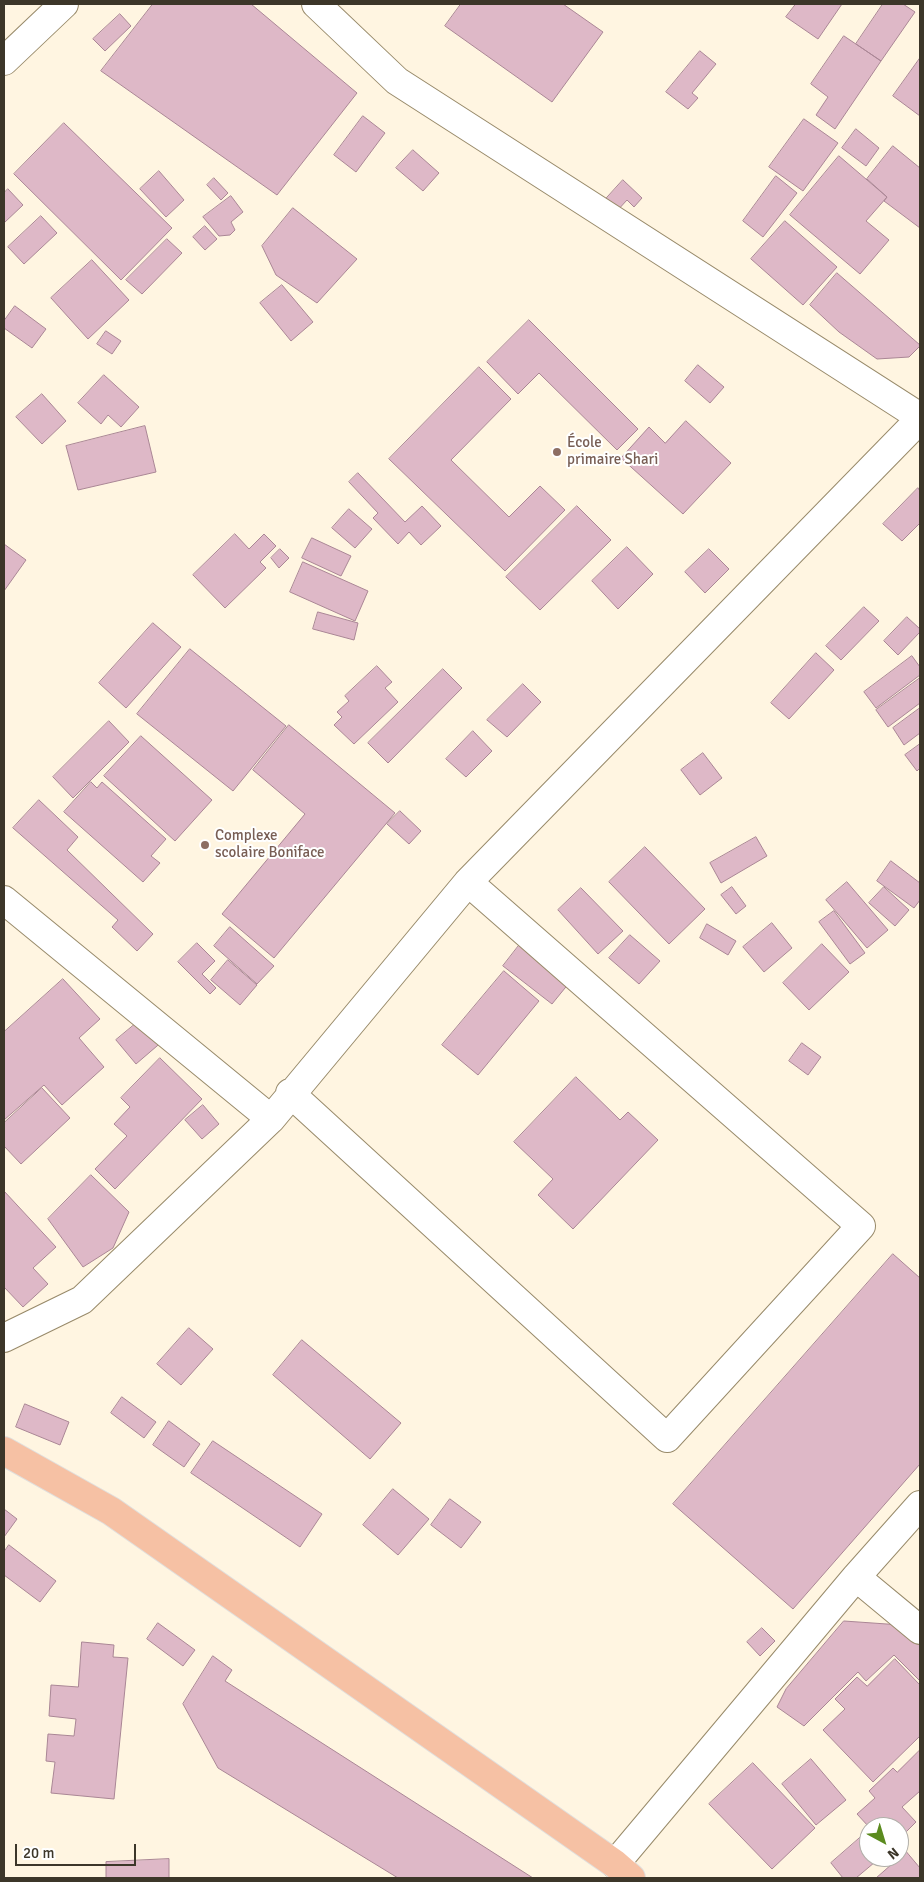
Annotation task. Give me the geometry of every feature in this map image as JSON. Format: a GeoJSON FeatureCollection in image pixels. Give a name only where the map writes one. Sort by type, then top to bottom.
{"type":"FeatureCollection","features":[{"type":"Feature","properties":{"kind":"main road"},"geometry":{"type":"LineString","coordinates":[[4,1451],[112,1511],[623,1871]]}},
{"type":"Feature","properties":{"kind":"street"},"geometry":{"type":"LineString","coordinates":[[4,61],[64,4]]}},
{"type":"Feature","properties":{"kind":"street"},"geometry":{"type":"LineString","coordinates":[[4,1338],[82,1300],[270,1119],[468,882],[920,418],[397,81],[316,4]]}},
{"type":"Feature","properties":{"kind":"street"},"geometry":{"type":"LineString","coordinates":[[290,1093],[667,1438],[861,1226],[468,882]]}},
{"type":"Feature","properties":{"kind":"street"},"geometry":{"type":"LineString","coordinates":[[4,900],[270,1119]]}},
{"type":"Feature","properties":{"kind":"street"},"geometry":{"type":"LineString","coordinates":[[623,1871],[856,1577],[920,1506]]}},
{"type":"Feature","properties":{"kind":"street"},"geometry":{"type":"LineString","coordinates":[[856,1577],[920,1630]]}},
{"type":"Feature","properties":{"kind":"building"},"geometry":{"type":"Polygon","coordinates":[[[153,4],[251,4],[357,93],[277,195],[101,71],[153,4]]]}},
{"type":"Feature","properties":{"kind":"building"},"geometry":{"type":"Polygon","coordinates":[[[461,4],[563,4],[603,32],[552,102],[445,26],[461,4]]]}},
{"type":"Feature","properties":{"kind":"building"},"geometry":{"type":"Polygon","coordinates":[[[796,4],[842,4],[818,39],[786,17],[796,4]]]}},
{"type":"Feature","properties":{"kind":"building"},"geometry":{"type":"Polygon","coordinates":[[[883,4],[903,4],[915,12],[881,61],[856,44],[883,4]]]}},
{"type":"Feature","properties":{"kind":"building"},"geometry":{"type":"Polygon","coordinates":[[[120,14],[131,26],[105,51],[93,39],[120,14]]]}},
{"type":"Feature","properties":{"kind":"building"},"geometry":{"type":"Polygon","coordinates":[[[844,36],[881,61],[835,129],[816,115],[828,97],[811,84],[844,36]]]}},
{"type":"Feature","properties":{"kind":"building"},"geometry":{"type":"Polygon","coordinates":[[[700,51],[716,64],[692,93],[698,98],[688,109],[666,92],[700,51]]]}},
{"type":"Feature","properties":{"kind":"building"},"geometry":{"type":"Polygon","coordinates":[[[920,58],[920,116],[893,96],[920,58]]]}},
{"type":"Feature","properties":{"kind":"building"},"geometry":{"type":"Polygon","coordinates":[[[363,116],[385,133],[356,172],[334,155],[363,116]]]}},
{"type":"Feature","properties":{"kind":"building"},"geometry":{"type":"Polygon","coordinates":[[[804,119],[838,143],[803,191],[769,167],[804,119]]]}},
{"type":"Feature","properties":{"kind":"building"},"geometry":{"type":"Polygon","coordinates":[[[64,123],[172,228],[121,280],[14,174],[64,123]]]}},
{"type":"Feature","properties":{"kind":"building"},"geometry":{"type":"Polygon","coordinates":[[[856,129],[879,148],[866,166],[842,148],[856,129]]]}},
{"type":"Feature","properties":{"kind":"building"},"geometry":{"type":"Polygon","coordinates":[[[893,146],[920,168],[920,228],[884,201],[887,197],[867,179],[893,146]]]}},
{"type":"Feature","properties":{"kind":"building"},"geometry":{"type":"Polygon","coordinates":[[[413,150],[439,173],[423,191],[396,168],[413,150]]]}},
{"type":"Feature","properties":{"kind":"building"},"geometry":{"type":"Polygon","coordinates":[[[839,156],[887,197],[866,221],[889,240],[860,274],[790,215],[839,156]]]}},
{"type":"Feature","properties":{"kind":"building"},"geometry":{"type":"Polygon","coordinates":[[[159,171],[184,200],[166,217],[140,189],[159,171]]]}},
{"type":"Feature","properties":{"kind":"building"},"geometry":{"type":"Polygon","coordinates":[[[776,176],[797,193],[763,237],[743,221],[776,176]]]}},
{"type":"Feature","properties":{"kind":"building"},"geometry":{"type":"Polygon","coordinates":[[[214,178],[228,193],[221,200],[207,185],[214,178]]]}},
{"type":"Feature","properties":{"kind":"building"},"geometry":{"type":"Polygon","coordinates":[[[623,180],[642,198],[634,207],[627,200],[616,212],[604,201],[623,180]]]}},
{"type":"Feature","properties":{"kind":"building"},"geometry":{"type":"Polygon","coordinates":[[[8,189],[23,205],[4,223],[4,193],[8,189]]]}},
{"type":"Feature","properties":{"kind":"building"},"geometry":{"type":"Polygon","coordinates":[[[231,196],[243,212],[231,222],[235,230],[230,235],[219,236],[203,217],[231,196]]]}},
{"type":"Feature","properties":{"kind":"building"},"geometry":{"type":"Polygon","coordinates":[[[293,208],[357,259],[317,303],[276,275],[262,246],[293,208]]]}},
{"type":"Feature","properties":{"kind":"building"},"geometry":{"type":"Polygon","coordinates":[[[41,216],[57,233],[24,264],[8,247],[41,216]]]}},
{"type":"Feature","properties":{"kind":"building"},"geometry":{"type":"Polygon","coordinates":[[[785,221],[837,267],[803,305],[751,259],[785,221]]]}},
{"type":"Feature","properties":{"kind":"building"},"geometry":{"type":"Polygon","coordinates":[[[205,226],[217,239],[205,250],[193,237],[205,226]]]}},
{"type":"Feature","properties":{"kind":"building"},"geometry":{"type":"Polygon","coordinates":[[[167,239],[182,253],[142,294],[126,280],[167,239]]]}},
{"type":"Feature","properties":{"kind":"building"},"geometry":{"type":"Polygon","coordinates":[[[92,260],[129,300],[88,339],[51,298],[92,260]]]}},
{"type":"Feature","properties":{"kind":"building"},"geometry":{"type":"Polygon","coordinates":[[[837,273],[920,345],[909,357],[877,359],[839,332],[810,305],[837,273]]]}},
{"type":"Feature","properties":{"kind":"building"},"geometry":{"type":"Polygon","coordinates":[[[282,285],[313,322],[291,341],[260,303],[282,285]]]}},
{"type":"Feature","properties":{"kind":"building"},"geometry":{"type":"Polygon","coordinates":[[[15,306],[46,329],[32,348],[4,328],[4,321],[15,306]]]}},
{"type":"Feature","properties":{"kind":"building"},"geometry":{"type":"Polygon","coordinates":[[[529,320],[638,429],[617,450],[539,373],[518,394],[487,362],[529,320]]]}},
{"type":"Feature","properties":{"kind":"building"},"geometry":{"type":"Polygon","coordinates":[[[106,331],[121,341],[112,354],[97,344],[106,331]]]}},
{"type":"Feature","properties":{"kind":"building"},"geometry":{"type":"Polygon","coordinates":[[[698,365],[724,387],[710,403],[685,381],[698,365]]]}},
{"type":"Feature","properties":{"kind":"building"},"geometry":{"type":"Polygon","coordinates":[[[479,367],[511,399],[451,460],[509,517],[540,486],[565,510],[505,571],[389,459],[479,367]]]}},
{"type":"Feature","properties":{"kind":"building"},"geometry":{"type":"Polygon","coordinates":[[[104,375],[139,407],[121,427],[108,415],[101,424],[78,403],[104,375]]]}},
{"type":"Feature","properties":{"kind":"building"},"geometry":{"type":"Polygon","coordinates":[[[42,394],[66,421],[42,444],[16,417],[42,394]]]}},
{"type":"Feature","properties":{"kind":"building"},"geometry":{"type":"Polygon","coordinates":[[[686,421],[731,463],[683,514],[621,458],[649,427],[665,443],[686,421]]]}},
{"type":"Feature","properties":{"kind":"building"},"geometry":{"type":"Polygon","coordinates":[[[145,426],[156,472],[78,490],[66,446],[145,426]]]}},
{"type":"Feature","properties":{"kind":"building"},"geometry":{"type":"Polygon","coordinates":[[[358,473],[405,522],[422,506],[441,526],[421,545],[409,532],[398,544],[373,518],[378,513],[349,482],[358,473]]]}},
{"type":"Feature","properties":{"kind":"building"},"geometry":{"type":"Polygon","coordinates":[[[918,488],[920,491],[920,523],[902,541],[883,524],[918,488]]]}},
{"type":"Feature","properties":{"kind":"building"},"geometry":{"type":"Polygon","coordinates":[[[577,506],[611,540],[540,610],[506,577],[577,506]]]}},
{"type":"Feature","properties":{"kind":"building"},"geometry":{"type":"Polygon","coordinates":[[[349,509],[372,529],[355,548],[332,528],[349,509]]]}},
{"type":"Feature","properties":{"kind":"building"},"geometry":{"type":"Polygon","coordinates":[[[235,534],[249,549],[264,534],[276,546],[260,562],[266,568],[225,608],[193,575],[235,534]]]}},
{"type":"Feature","properties":{"kind":"building"},"geometry":{"type":"Polygon","coordinates":[[[312,538],[351,556],[341,576],[302,558],[312,538]]]}},
{"type":"Feature","properties":{"kind":"building"},"geometry":{"type":"Polygon","coordinates":[[[4,544],[26,560],[4,591],[4,544]]]}},
{"type":"Feature","properties":{"kind":"building"},"geometry":{"type":"Polygon","coordinates":[[[627,547],[653,574],[618,609],[592,581],[627,547]]]}},
{"type":"Feature","properties":{"kind":"building"},"geometry":{"type":"Polygon","coordinates":[[[280,549],[289,558],[279,568],[271,558],[280,549]]]}},
{"type":"Feature","properties":{"kind":"building"},"geometry":{"type":"Polygon","coordinates":[[[709,549],[729,569],[705,593],[685,572],[709,549]]]}},
{"type":"Feature","properties":{"kind":"building"},"geometry":{"type":"Polygon","coordinates":[[[303,562],[368,591],[355,621],[290,592],[303,562]]]}},
{"type":"Feature","properties":{"kind":"building"},"geometry":{"type":"Polygon","coordinates":[[[864,607],[879,621],[841,660],[826,646],[864,607]]]}},
{"type":"Feature","properties":{"kind":"building"},"geometry":{"type":"Polygon","coordinates":[[[318,612],[358,623],[354,640],[313,629],[318,612]]]}},
{"type":"Feature","properties":{"kind":"building"},"geometry":{"type":"Polygon","coordinates":[[[907,617],[920,629],[920,632],[898,655],[884,641],[907,617]]]}},
{"type":"Feature","properties":{"kind":"building"},"geometry":{"type":"Polygon","coordinates":[[[153,623],[181,647],[126,708],[99,683],[153,623]]]}},
{"type":"Feature","properties":{"kind":"building"},"geometry":{"type":"Polygon","coordinates":[[[190,649],[286,726],[233,791],[137,714],[190,649]]]}},
{"type":"Feature","properties":{"kind":"building"},"geometry":{"type":"Polygon","coordinates":[[[816,653],[834,670],[789,719],[771,703],[816,653]]]}},
{"type":"Feature","properties":{"kind":"building"},"geometry":{"type":"Polygon","coordinates":[[[912,656],[920,667],[920,675],[876,708],[864,692],[912,656]]]}},
{"type":"Feature","properties":{"kind":"building"},"geometry":{"type":"Polygon","coordinates":[[[377,666],[392,682],[385,688],[398,702],[354,744],[334,725],[342,717],[337,712],[349,701],[345,696],[377,666]]]}},
{"type":"Feature","properties":{"kind":"building"},"geometry":{"type":"Polygon","coordinates":[[[443,669],[462,688],[388,763],[368,743],[443,669]]]}},
{"type":"Feature","properties":{"kind":"building"},"geometry":{"type":"Polygon","coordinates":[[[920,678],[920,703],[888,727],[876,710],[920,678]]]}},
{"type":"Feature","properties":{"kind":"building"},"geometry":{"type":"Polygon","coordinates":[[[523,684],[541,702],[507,737],[487,720],[523,684]]]}},
{"type":"Feature","properties":{"kind":"building"},"geometry":{"type":"Polygon","coordinates":[[[920,708],[920,733],[904,745],[893,728],[920,708]]]}},
{"type":"Feature","properties":{"kind":"building"},"geometry":{"type":"Polygon","coordinates":[[[109,721],[129,742],[73,798],[53,777],[109,721]]]}},
{"type":"Feature","properties":{"kind":"building"},"geometry":{"type":"Polygon","coordinates":[[[289,725],[395,813],[274,958],[222,914],[305,814],[253,770],[289,725]]]}},
{"type":"Feature","properties":{"kind":"building"},"geometry":{"type":"Polygon","coordinates":[[[473,731],[492,751],[466,777],[446,759],[473,731]]]}},
{"type":"Feature","properties":{"kind":"building"},"geometry":{"type":"Polygon","coordinates":[[[141,736],[212,800],[175,841],[104,776],[141,736]]]}},
{"type":"Feature","properties":{"kind":"building"},"geometry":{"type":"Polygon","coordinates":[[[920,744],[920,768],[917,771],[905,755],[920,744]]]}},
{"type":"Feature","properties":{"kind":"building"},"geometry":{"type":"Polygon","coordinates":[[[703,753],[722,778],[700,795],[681,770],[703,753]]]}},
{"type":"Feature","properties":{"kind":"building"},"geometry":{"type":"Polygon","coordinates":[[[91,782],[97,788],[102,782],[166,839],[151,856],[160,863],[143,882],[64,812],[91,782]]]}},
{"type":"Feature","properties":{"kind":"building"},"geometry":{"type":"Polygon","coordinates":[[[39,800],[78,837],[67,850],[153,934],[137,951],[112,927],[118,920],[13,828],[39,800]]]}},
{"type":"Feature","properties":{"kind":"building"},"geometry":{"type":"Polygon","coordinates":[[[400,811],[421,831],[409,844],[387,824],[400,811]]]}},
{"type":"Feature","properties":{"kind":"building"},"geometry":{"type":"Polygon","coordinates":[[[756,837],[767,856],[721,883],[710,863],[756,837]]]}},
{"type":"Feature","properties":{"kind":"building"},"geometry":{"type":"Polygon","coordinates":[[[645,847],[705,909],[669,944],[609,882],[645,847]]]}},
{"type":"Feature","properties":{"kind":"building"},"geometry":{"type":"Polygon","coordinates":[[[891,861],[920,883],[920,900],[914,908],[877,881],[891,861]]]}},
{"type":"Feature","properties":{"kind":"building"},"geometry":{"type":"Polygon","coordinates":[[[847,882],[888,930],[867,948],[826,900],[847,882]]]}},
{"type":"Feature","properties":{"kind":"building"},"geometry":{"type":"Polygon","coordinates":[[[732,887],[746,906],[736,914],[721,895],[732,887]]]}},
{"type":"Feature","properties":{"kind":"building"},"geometry":{"type":"Polygon","coordinates":[[[884,887],[909,910],[895,926],[869,903],[884,887]]]}},
{"type":"Feature","properties":{"kind":"building"},"geometry":{"type":"Polygon","coordinates":[[[581,888],[623,931],[598,954],[558,910],[581,888]]]}},
{"type":"Feature","properties":{"kind":"building"},"geometry":{"type":"Polygon","coordinates":[[[834,911],[865,953],[850,964],[819,922],[834,911]]]}},
{"type":"Feature","properties":{"kind":"building"},"geometry":{"type":"Polygon","coordinates":[[[772,923],[792,948],[764,972],[743,947],[772,923]]]}},
{"type":"Feature","properties":{"kind":"building"},"geometry":{"type":"Polygon","coordinates":[[[707,924],[736,941],[728,955],[700,938],[707,924]]]}},
{"type":"Feature","properties":{"kind":"building"},"geometry":{"type":"Polygon","coordinates":[[[230,927],[274,966],[257,984],[214,946],[230,927]]]}},
{"type":"Feature","properties":{"kind":"building"},"geometry":{"type":"Polygon","coordinates":[[[630,935],[660,961],[639,984],[609,958],[630,935]]]}},
{"type":"Feature","properties":{"kind":"building"},"geometry":{"type":"Polygon","coordinates":[[[524,939],[574,977],[552,1004],[503,966],[524,939]]]}},
{"type":"Feature","properties":{"kind":"building"},"geometry":{"type":"Polygon","coordinates":[[[197,943],[215,961],[202,974],[216,988],[210,994],[178,962],[197,943]]]}},
{"type":"Feature","properties":{"kind":"building"},"geometry":{"type":"Polygon","coordinates":[[[822,944],[849,972],[809,1010],[783,983],[822,944]]]}},
{"type":"Feature","properties":{"kind":"building"},"geometry":{"type":"Polygon","coordinates":[[[228,960],[257,985],[240,1005],[211,980],[228,960]]]}},
{"type":"Feature","properties":{"kind":"building"},"geometry":{"type":"Polygon","coordinates":[[[504,971],[539,1001],[478,1075],[442,1045],[504,971]]]}},
{"type":"Feature","properties":{"kind":"building"},"geometry":{"type":"Polygon","coordinates":[[[63,979],[100,1019],[79,1038],[104,1067],[62,1105],[44,1085],[4,1120],[4,1032],[63,979]]]}},
{"type":"Feature","properties":{"kind":"building"},"geometry":{"type":"Polygon","coordinates":[[[145,1016],[164,1040],[136,1064],[116,1040],[145,1016]]]}},
{"type":"Feature","properties":{"kind":"building"},"geometry":{"type":"Polygon","coordinates":[[[802,1043],[821,1057],[808,1075],[789,1061],[802,1043]]]}},
{"type":"Feature","properties":{"kind":"building"},"geometry":{"type":"Polygon","coordinates":[[[160,1058],[202,1099],[115,1189],[95,1169],[127,1136],[114,1124],[130,1107],[121,1098],[160,1058]]]}},
{"type":"Feature","properties":{"kind":"building"},"geometry":{"type":"Polygon","coordinates":[[[576,1077],[620,1120],[628,1112],[658,1140],[573,1229],[538,1195],[553,1179],[514,1142],[576,1077]]]}},
{"type":"Feature","properties":{"kind":"building"},"geometry":{"type":"Polygon","coordinates":[[[42,1088],[70,1118],[21,1164],[4,1146],[4,1123],[42,1088]]]}},
{"type":"Feature","properties":{"kind":"building"},"geometry":{"type":"Polygon","coordinates":[[[203,1105],[219,1124],[202,1139],[185,1120],[203,1105]]]}},
{"type":"Feature","properties":{"kind":"building"},"geometry":{"type":"Polygon","coordinates":[[[91,1175],[129,1212],[113,1248],[83,1267],[48,1219],[91,1175]]]}},
{"type":"Feature","properties":{"kind":"building"},"geometry":{"type":"Polygon","coordinates":[[[4,1191],[56,1247],[33,1268],[48,1284],[23,1307],[4,1287],[4,1191]]]}},
{"type":"Feature","properties":{"kind":"building"},"geometry":{"type":"Polygon","coordinates":[[[893,1254],[920,1278],[920,1464],[793,1609],[673,1504],[893,1254]]]}},
{"type":"Feature","properties":{"kind":"building"},"geometry":{"type":"Polygon","coordinates":[[[189,1328],[213,1349],[181,1385],[157,1364],[189,1328]]]}},
{"type":"Feature","properties":{"kind":"building"},"geometry":{"type":"Polygon","coordinates":[[[302,1340],[401,1423],[370,1459],[273,1375],[302,1340]]]}},
{"type":"Feature","properties":{"kind":"building"},"geometry":{"type":"Polygon","coordinates":[[[122,1397],[156,1422],[144,1438],[111,1413],[122,1397]]]}},
{"type":"Feature","properties":{"kind":"building"},"geometry":{"type":"Polygon","coordinates":[[[25,1404],[69,1422],[60,1445],[16,1427],[25,1404]]]}},
{"type":"Feature","properties":{"kind":"building"},"geometry":{"type":"Polygon","coordinates":[[[169,1421],[200,1444],[184,1467],[153,1445],[169,1421]]]}},
{"type":"Feature","properties":{"kind":"building"},"geometry":{"type":"Polygon","coordinates":[[[213,1441],[322,1514],[300,1547],[191,1473],[213,1441]]]}},
{"type":"Feature","properties":{"kind":"building"},"geometry":{"type":"Polygon","coordinates":[[[393,1489],[429,1519],[398,1555],[363,1525],[393,1489]]]}},
{"type":"Feature","properties":{"kind":"building"},"geometry":{"type":"Polygon","coordinates":[[[450,1499],[481,1522],[461,1548],[431,1525],[450,1499]]]}},
{"type":"Feature","properties":{"kind":"building"},"geometry":{"type":"Polygon","coordinates":[[[4,1509],[17,1519],[4,1537],[4,1509]]]}},
{"type":"Feature","properties":{"kind":"building"},"geometry":{"type":"Polygon","coordinates":[[[9,1545],[56,1581],[40,1602],[4,1575],[4,1552],[9,1545]]]}},
{"type":"Feature","properties":{"kind":"building"},"geometry":{"type":"Polygon","coordinates":[[[844,1621],[901,1625],[920,1644],[920,1681],[894,1655],[866,1681],[858,1672],[804,1726],[777,1707],[786,1689],[844,1621]]]}},
{"type":"Feature","properties":{"kind":"building"},"geometry":{"type":"Polygon","coordinates":[[[158,1623],[195,1650],[183,1666],[147,1639],[158,1623]]]}},
{"type":"Feature","properties":{"kind":"building"},"geometry":{"type":"Polygon","coordinates":[[[762,1628],[775,1641],[760,1656],[747,1642],[762,1628]]]}},
{"type":"Feature","properties":{"kind":"building"},"geometry":{"type":"Polygon","coordinates":[[[82,1642],[114,1645],[113,1657],[128,1658],[114,1799],[51,1793],[55,1762],[46,1761],[48,1734],[74,1736],[76,1719],[49,1716],[51,1685],[78,1687],[82,1642]]]}},
{"type":"Feature","properties":{"kind":"building"},"geometry":{"type":"Polygon","coordinates":[[[213,1656],[232,1670],[225,1681],[533,1878],[398,1878],[218,1768],[183,1704],[213,1656]]]}},
{"type":"Feature","properties":{"kind":"building"},"geometry":{"type":"Polygon","coordinates":[[[895,1659],[920,1685],[920,1736],[873,1782],[823,1730],[845,1709],[835,1699],[857,1677],[867,1686],[895,1659]]]}},
{"type":"Feature","properties":{"kind":"building"},"geometry":{"type":"Polygon","coordinates":[[[920,1750],[920,1791],[902,1807],[916,1822],[909,1829],[909,1817],[860,1817],[857,1814],[875,1798],[869,1791],[893,1768],[897,1772],[920,1750]]]}},
{"type":"Feature","properties":{"kind":"building"},"geometry":{"type":"Polygon","coordinates":[[[811,1759],[846,1800],[816,1825],[782,1784],[811,1759]]]}},
{"type":"Feature","properties":{"kind":"building"},"geometry":{"type":"Polygon","coordinates":[[[753,1763],[815,1828],[772,1869],[709,1804],[753,1763]]]}},
{"type":"Feature","properties":{"kind":"building"},"geometry":{"type":"Polygon","coordinates":[[[859,1839],[859,1867],[869,1867],[856,1878],[843,1878],[831,1863],[859,1839]]]}},
{"type":"Feature","properties":{"kind":"building"},"geometry":{"type":"Polygon","coordinates":[[[909,1855],[920,1868],[920,1878],[876,1878],[889,1867],[909,1867],[909,1855]]]}},
{"type":"Feature","properties":{"kind":"building"},"geometry":{"type":"Polygon","coordinates":[[[169,1859],[169,1878],[106,1878],[106,1862],[169,1859]]]}},
{"type":"Feature","properties":{"kind":"place","name":"École primaire Shari"},"geometry":{"type":"Point","coordinates":[557,452]}},
{"type":"Feature","properties":{"kind":"place","name":"Complexe scolaire Boniface"},"geometry":{"type":"Point","coordinates":[205,845]}}]}
